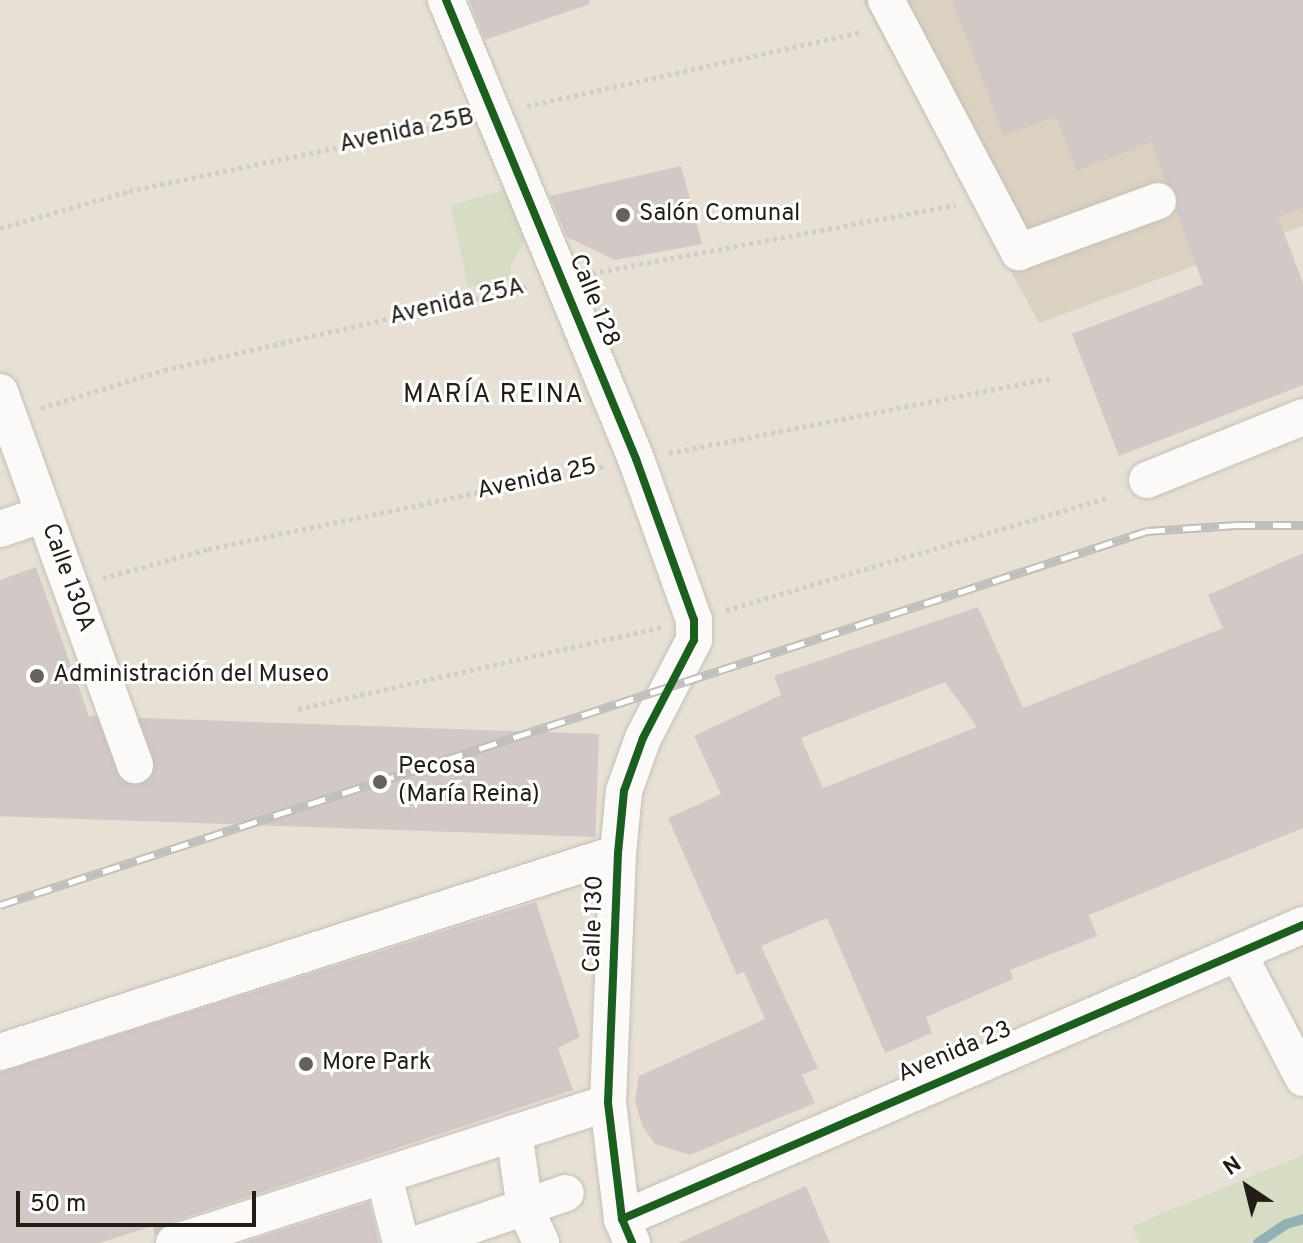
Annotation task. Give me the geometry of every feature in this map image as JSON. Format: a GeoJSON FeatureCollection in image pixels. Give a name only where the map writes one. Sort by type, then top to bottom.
{"type":"FeatureCollection","features":[{"type":"Feature","properties":{"kind":"street","name":"Calle 128"},"geometry":{"type":"LineString","coordinates":[[446,0],[636,459],[694,620]]}},
{"type":"Feature","properties":{"kind":"street"},"geometry":{"type":"LineString","coordinates":[[886,0],[1019,252],[1158,201]]}},
{"type":"Feature","properties":{"kind":"street","name":"Calle 130A"},"geometry":{"type":"LineString","coordinates":[[4,405],[135,765]]}},
{"type":"Feature","properties":{"kind":"street"},"geometry":{"type":"LineString","coordinates":[[1147,480],[1303,417]]}},
{"type":"Feature","properties":{"kind":"street"},"geometry":{"type":"LineString","coordinates":[[0,529],[44,514]]}},
{"type":"Feature","properties":{"kind":"street","name":"Calle 130"},"geometry":{"type":"LineString","coordinates":[[627,1231],[608,1103],[618,853],[624,791],[643,738],[694,640],[694,620]]}},
{"type":"Feature","properties":{"kind":"street"},"geometry":{"type":"LineString","coordinates":[[0,1052],[618,853]]}},
{"type":"Feature","properties":{"kind":"street","name":"Avenida 23"},"geometry":{"type":"LineString","coordinates":[[627,1231],[1303,925]]}},
{"type":"Feature","properties":{"kind":"street"},"geometry":{"type":"LineString","coordinates":[[1238,953],[1303,1078]]}},
{"type":"Feature","properties":{"kind":"street"},"geometry":{"type":"LineString","coordinates":[[174,1243],[608,1103]]}},
{"type":"Feature","properties":{"kind":"street"},"geometry":{"type":"LineString","coordinates":[[514,1133],[525,1208],[541,1243]]}},
{"type":"Feature","properties":{"kind":"street"},"geometry":{"type":"LineString","coordinates":[[384,1176],[401,1243]]}},
{"type":"Feature","properties":{"kind":"street"},"geometry":{"type":"LineString","coordinates":[[420,1243],[566,1193]]}},
{"type":"Feature","properties":{"kind":"shaded area"},"geometry":{"type":"Polygon","coordinates":[[[863,0],[1303,0],[1303,226],[1039,323],[863,0]]]}},
{"type":"Feature","properties":{"kind":"green space"},"geometry":{"type":"Polygon","coordinates":[[[509,189],[527,237],[511,264],[509,280],[468,287],[451,205],[509,189]]]}},
{"type":"Feature","properties":{"kind":"green space"},"geometry":{"type":"Polygon","coordinates":[[[1303,1155],[1303,1243],[1139,1243],[1132,1226],[1303,1155]]]}},
{"type":"Feature","properties":{"kind":"building"},"geometry":{"type":"Polygon","coordinates":[[[469,0],[589,0],[590,4],[485,40],[469,0]]]}},
{"type":"Feature","properties":{"kind":"building"},"geometry":{"type":"Polygon","coordinates":[[[952,0],[1303,0],[1303,208],[1278,217],[1303,283],[1303,385],[1119,456],[1072,334],[1203,284],[1176,210],[1177,193],[1166,182],[1151,142],[1077,171],[1056,116],[1004,136],[952,0]]]}},
{"type":"Feature","properties":{"kind":"building","name":"Salón Comunal"},"geometry":{"type":"Polygon","coordinates":[[[681,166],[702,244],[615,260],[567,237],[550,196],[681,166]]]}},
{"type":"Feature","properties":{"kind":"building"},"geometry":{"type":"Polygon","coordinates":[[[1303,553],[1303,828],[1089,915],[1097,936],[1010,970],[1013,979],[926,1017],[932,1033],[885,1053],[827,918],[761,946],[818,1068],[802,1075],[815,1103],[690,1155],[655,1144],[642,1125],[635,1101],[639,1076],[765,1019],[744,972],[737,975],[668,818],[721,794],[694,736],[781,695],[774,676],[978,607],[1023,708],[1223,628],[1208,595],[1303,553]],[[945,682],[801,738],[823,788],[977,727],[945,682]]]}},
{"type":"Feature","properties":{"kind":"building","name":"Administración del Museo"},"geometry":{"type":"Polygon","coordinates":[[[36,567],[109,772],[0,807],[0,580],[36,567]]]}},
{"type":"Feature","properties":{"kind":"building"},"geometry":{"type":"Polygon","coordinates":[[[0,713],[599,734],[595,837],[0,816],[0,713]]]}},
{"type":"Feature","properties":{"kind":"building","name":"More Park"},"geometry":{"type":"Polygon","coordinates":[[[536,902],[580,1037],[558,1048],[573,1090],[168,1223],[155,1236],[153,1226],[99,1243],[0,1243],[0,1072],[536,902]]]}},
{"type":"Feature","properties":{"kind":"building"},"geometry":{"type":"Polygon","coordinates":[[[806,1186],[830,1243],[678,1243],[806,1186]]]}},
{"type":"Feature","properties":{"kind":"building"},"geometry":{"type":"Polygon","coordinates":[[[369,1202],[379,1243],[242,1243],[369,1202]]]}},
{"type":"Feature","properties":{"kind":"waterway"},"geometry":{"type":"LineString","coordinates":[[1258,1243],[1286,1224],[1303,1219]]}},
{"type":"Feature","properties":{"kind":"railway"},"geometry":{"type":"LineString","coordinates":[[0,905],[1147,531],[1237,525],[1303,525]]}},
{"type":"Feature","properties":{"kind":"cycle path"},"geometry":{"type":"LineString","coordinates":[[446,0],[636,459],[694,620],[694,640],[643,738],[624,791],[618,853],[608,1103],[622,1219],[632,1243]]}},
{"type":"Feature","properties":{"kind":"cycle path"},"geometry":{"type":"LineString","coordinates":[[622,1219],[1303,925]]}},
{"type":"Feature","properties":{"kind":"place","name":"Salón Comunal"},"geometry":{"type":"Point","coordinates":[623,215]}},
{"type":"Feature","properties":{"kind":"place","name":"Administración del Museo"},"geometry":{"type":"Point","coordinates":[37,676]}},
{"type":"Feature","properties":{"kind":"place","name":"Pecosa (María Reina)"},"geometry":{"type":"Point","coordinates":[380,782]}},
{"type":"Feature","properties":{"kind":"place","name":"More Park"},"geometry":{"type":"Point","coordinates":[306,1064]}},
{"type":"Feature","properties":{"kind":"district","name":"MARÍA REINA"},"geometry":{"type":"Point","coordinates":[494,396]}}]}
